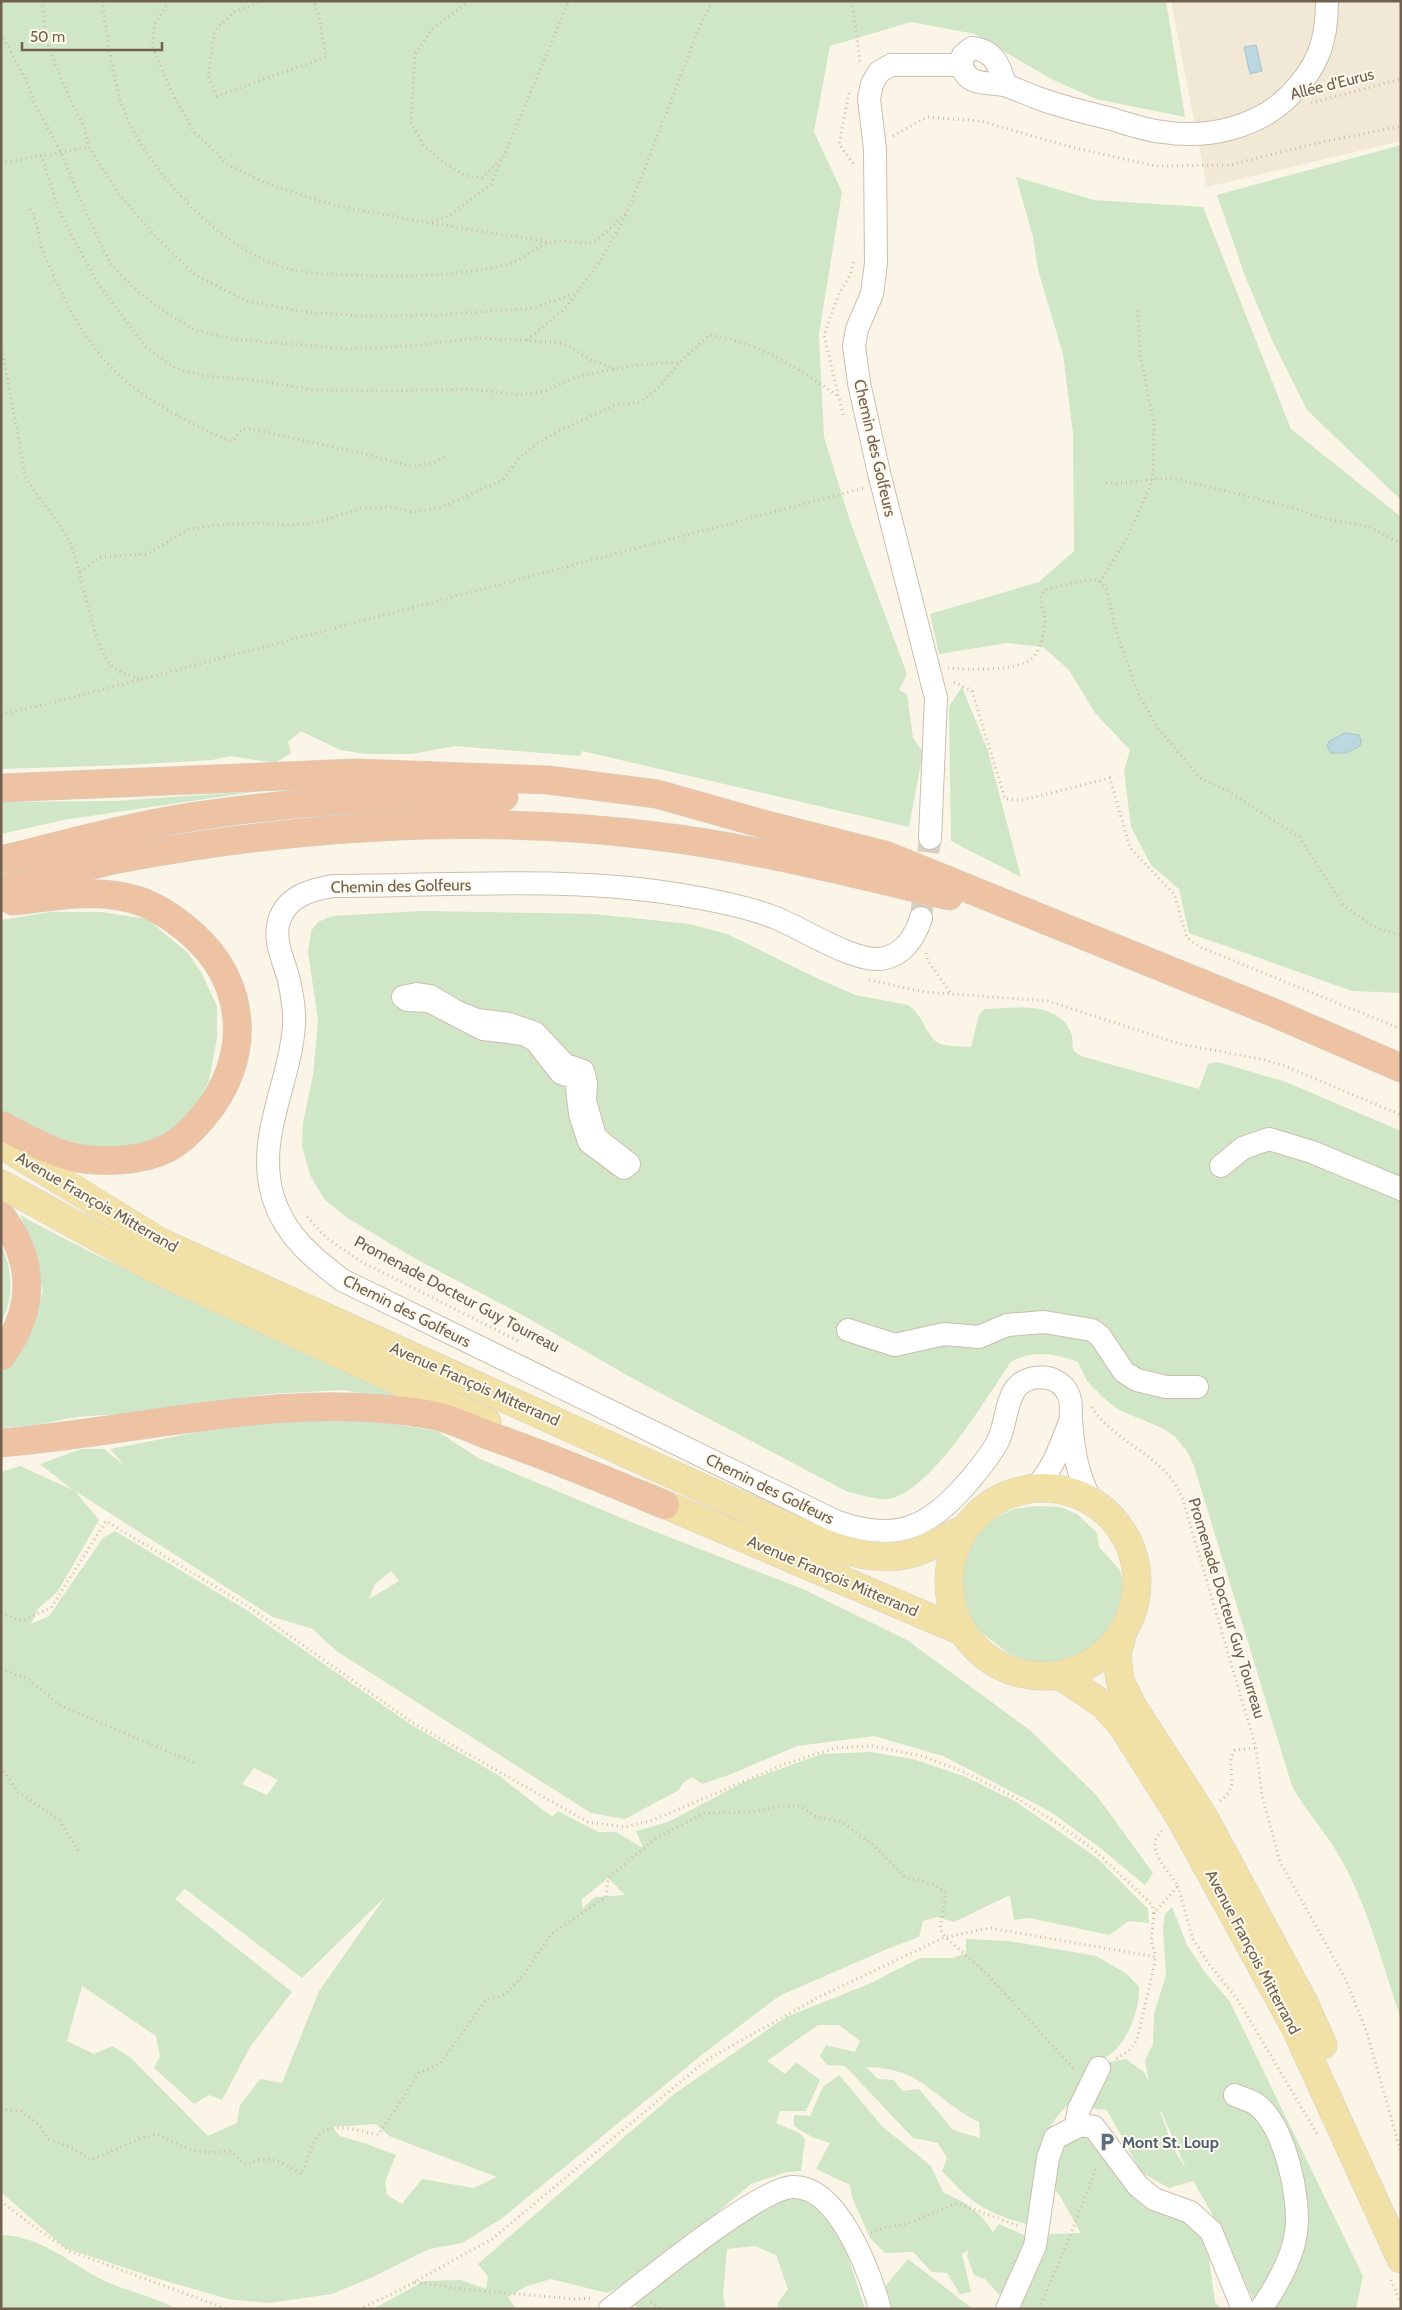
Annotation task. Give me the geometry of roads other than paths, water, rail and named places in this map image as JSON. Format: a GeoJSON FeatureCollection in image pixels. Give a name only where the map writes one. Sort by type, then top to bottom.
{"type":"FeatureCollection","features":[{"type":"Feature","properties":{"kind":"highway"},"geometry":{"type":"LineString","coordinates":[[1,788],[356,773],[548,780],[657,794],[763,824],[885,855],[1272,1012],[1401,1068]]}},
{"type":"Feature","properties":{"kind":"highway"},"geometry":{"type":"LineString","coordinates":[[1,860],[106,835],[211,814],[322,801],[436,796],[549,798],[655,807],[763,824]]}},
{"type":"Feature","properties":{"kind":"highway"},"geometry":{"type":"LineString","coordinates":[[1,890],[116,860],[219,844],[313,831],[436,823],[545,826],[656,836],[762,853],[1034,916]]}},
{"type":"Feature","properties":{"kind":"highway"},"geometry":{"type":"LineString","coordinates":[[1,903],[80,894],[107,894],[134,899],[176,920],[217,959],[228,981],[238,1018],[237,1047],[229,1079],[212,1106],[192,1130],[166,1149],[136,1158],[79,1158],[50,1151],[1,1125]]}},
{"type":"Feature","properties":{"kind":"highway"},"geometry":{"type":"LineString","coordinates":[[1,1216],[20,1248],[28,1298],[18,1325],[1,1356]]}},
{"type":"Feature","properties":{"kind":"highway"},"geometry":{"type":"LineString","coordinates":[[1,1443],[277,1408],[367,1407],[434,1416],[549,1456],[665,1505]]}},
{"type":"Feature","properties":{"kind":"main road","name":"Avenue François Mitterrand"},"geometry":{"type":"LineString","coordinates":[[1,1144],[160,1242],[828,1545],[845,1551],[889,1557],[918,1552],[964,1529]]}},
{"type":"Feature","properties":{"kind":"main road","name":"Avenue François Mitterrand"},"geometry":{"type":"LineString","coordinates":[[1,1184],[153,1268],[665,1505],[961,1631]]}},
{"type":"Feature","properties":{"kind":"main road"},"geometry":{"type":"LineString","coordinates":[[1035,1488],[1062,1490],[1090,1500],[1122,1531],[1136,1565],[1136,1602],[1122,1636],[1095,1662],[1061,1676],[1023,1675],[989,1661],[961,1631],[949,1600],[950,1563],[964,1529],[990,1503],[1025,1489],[1035,1488]]}},
{"type":"Feature","properties":{"kind":"main road","name":"Avenue François Mitterrand"},"geometry":{"type":"LineString","coordinates":[[1122,1636],[1117,1655],[1120,1681],[1134,1707],[1202,1814],[1303,2001],[1401,2212]]}},
{"type":"Feature","properties":{"kind":"main road","name":"Avenue François Mitterrand"},"geometry":{"type":"LineString","coordinates":[[1061,1676],[1104,1705],[1122,1727],[1181,1819],[1295,2027],[1396,2269]]}},
{"type":"Feature","properties":{"kind":"street","name":"Chemin des Golfeurs"},"geometry":{"type":"LineString","coordinates":[[930,838],[936,698],[879,473],[859,383],[854,346],[857,329],[872,294],[876,263],[874,150],[869,99],[872,84],[879,72],[891,65],[961,65],[963,55],[972,48],[983,49],[992,56],[1000,68],[1005,85],[1036,98],[1162,132],[1199,135],[1235,128],[1269,113],[1295,90],[1316,63],[1327,27],[1327,1]]}},
{"type":"Feature","properties":{"kind":"street","name":"Chemin des Golfeurs"},"geometry":{"type":"LineString","coordinates":[[921,918],[917,932],[908,944],[895,954],[878,959],[860,957],[774,918],[734,905],[632,888],[499,884],[333,886],[312,890],[296,897],[284,908],[279,922],[278,938],[289,980],[294,1022],[287,1071],[272,1118],[267,1144],[268,1173],[274,1200],[288,1228],[308,1254],[342,1280],[836,1521],[859,1530],[882,1532],[907,1528],[933,1517],[952,1501],[996,1444],[1002,1432],[1009,1401],[1015,1389],[1026,1380],[1040,1377],[1054,1380],[1065,1389],[1072,1402],[1071,1418],[1078,1467],[1083,1486],[1090,1500]]}},
{"type":"Feature","properties":{"kind":"street"},"geometry":{"type":"LineString","coordinates":[[417,994],[430,996],[457,1012],[477,1020],[517,1026],[542,1037],[565,1065],[582,1070],[586,1083],[585,1101],[594,1133],[597,1139],[627,1161],[629,1164],[624,1168],[589,1142],[580,1114],[576,1078],[561,1073],[532,1038],[518,1033],[482,1029],[429,1001],[407,1000],[403,997],[417,994]]}},
{"type":"Feature","properties":{"kind":"street"},"geometry":{"type":"LineString","coordinates":[[1222,1166],[1243,1148],[1269,1140],[1312,1152],[1401,1189]]}},
{"type":"Feature","properties":{"kind":"street"},"geometry":{"type":"LineString","coordinates":[[848,1330],[895,1345],[944,1334],[979,1337],[1007,1325],[1044,1322],[1092,1330],[1100,1336],[1124,1372],[1136,1380],[1166,1387],[1197,1387]]}},
{"type":"Feature","properties":{"kind":"street","name":"Chemin des Golfeurs"},"geometry":{"type":"LineString","coordinates":[[1035,1488],[1045,1477],[1058,1455],[1071,1418]]}},
{"type":"Feature","properties":{"kind":"street"},"geometry":{"type":"LineString","coordinates":[[1075,2128],[1079,2109],[1099,2068]]}},
{"type":"Feature","properties":{"kind":"street"},"geometry":{"type":"LineString","coordinates":[[1235,2095],[1256,2105],[1276,2129],[1290,2169],[1297,2208],[1296,2234],[1290,2256],[1261,2309]]}},
{"type":"Feature","properties":{"kind":"street"},"geometry":{"type":"LineString","coordinates":[[1007,2309],[1035,2246],[1048,2158],[1054,2138],[1080,2125],[1094,2127],[1138,2186],[1154,2199],[1190,2212],[1211,2230],[1243,2309]]}},
{"type":"Feature","properties":{"kind":"street"},"geometry":{"type":"LineString","coordinates":[[618,2303],[750,2205],[780,2190],[792,2187],[815,2192],[834,2211],[854,2240],[880,2309]]}},
{"type":"Feature","properties":{"kind":"water"},"geometry":{"type":"Polygon","coordinates":[[[1256,45],[1262,71],[1250,74],[1244,47],[1256,45]]]}},
{"type":"Feature","properties":{"kind":"water"},"geometry":{"type":"Polygon","coordinates":[[[1345,733],[1359,735],[1361,740],[1360,746],[1346,753],[1331,753],[1327,746],[1329,741],[1345,733]]]}},
{"type":"Feature","properties":{"kind":"tunnel"},"geometry":{"type":"LineString","coordinates":[[921,918],[930,838]]}},
{"type":"Feature","properties":{"kind":"place","name":"Mont St. Loup"},"geometry":{"type":"Point","coordinates":[1107,2142]}}]}
